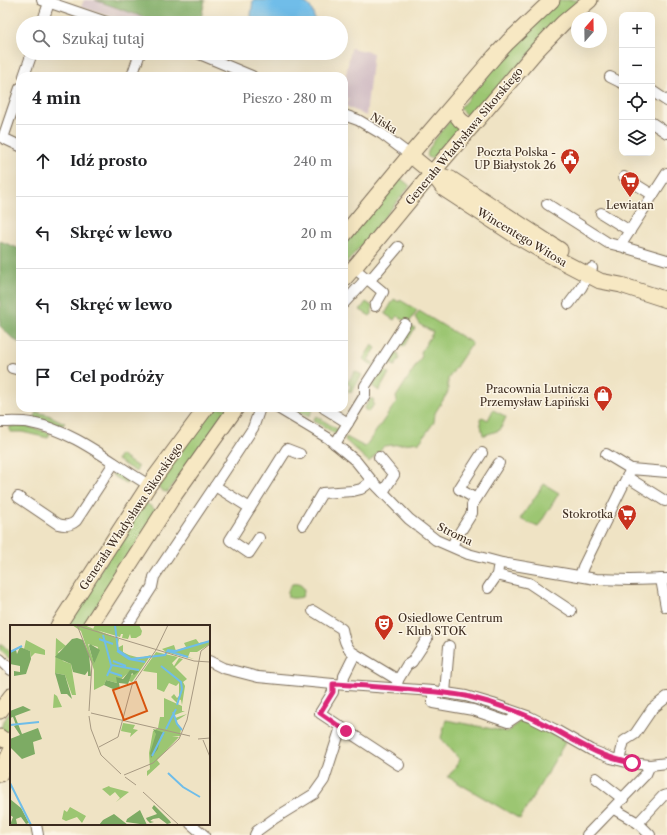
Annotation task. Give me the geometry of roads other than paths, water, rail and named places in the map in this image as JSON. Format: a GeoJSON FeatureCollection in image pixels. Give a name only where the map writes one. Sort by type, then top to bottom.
{"type":"FeatureCollection","features":[{"type":"Feature","properties":{"kind":"main road"},"geometry":{"type":"LineString","coordinates":[[348,230],[410,155],[508,42],[552,0]]}},
{"type":"Feature","properties":{"kind":"main road","name":"Generała Władysława Sikorskiego"},"geometry":{"type":"LineString","coordinates":[[348,275],[537,50],[563,23],[590,0]]}},
{"type":"Feature","properties":{"kind":"main road"},"geometry":{"type":"LineString","coordinates":[[457,101],[455,106],[458,117],[462,122],[472,126]]}},
{"type":"Feature","properties":{"kind":"main road","name":"Wincentego Witosa"},"geometry":{"type":"LineString","coordinates":[[410,155],[432,173],[451,178],[535,235],[565,253],[590,271],[600,281],[621,285],[667,300]]}},
{"type":"Feature","properties":{"kind":"main road","name":"Generała Władysława Sikorskiego"},"geometry":{"type":"LineString","coordinates":[[59,625],[149,485],[203,412]]}},
{"type":"Feature","properties":{"kind":"main road"},"geometry":{"type":"LineString","coordinates":[[91,625],[173,497],[233,412]]}},
{"type":"Feature","properties":{"kind":"main road"},"geometry":{"type":"LineString","coordinates":[[149,485],[162,494],[173,497]]}},
{"type":"Feature","properties":{"kind":"main road"},"geometry":{"type":"LineString","coordinates":[[0,711],[10,697]]}},
{"type":"Feature","properties":{"kind":"main road"},"geometry":{"type":"LineString","coordinates":[[0,737],[10,740]]}},
{"type":"Feature","properties":{"kind":"main road"},"geometry":{"type":"LineString","coordinates":[[0,774],[10,753]]}},
{"type":"Feature","properties":{"kind":"street"},"geometry":{"type":"LineString","coordinates":[[43,16],[46,1],[89,16]]}},
{"type":"Feature","properties":{"kind":"street"},"geometry":{"type":"LineString","coordinates":[[25,72],[30,60]]}},
{"type":"Feature","properties":{"kind":"street"},"geometry":{"type":"LineString","coordinates":[[133,72],[138,60]]}},
{"type":"Feature","properties":{"kind":"street"},"geometry":{"type":"LineString","coordinates":[[214,60],[242,72]]}},
{"type":"Feature","properties":{"kind":"street"},"geometry":{"type":"LineString","coordinates":[[610,77],[619,82]]}},
{"type":"Feature","properties":{"kind":"street"},"geometry":{"type":"LineString","coordinates":[[655,93],[667,101]]}},
{"type":"Feature","properties":{"kind":"street"},"geometry":{"type":"LineString","coordinates":[[16,100],[3,138],[16,144]]}},
{"type":"Feature","properties":{"kind":"street","name":"Niska"},"geometry":{"type":"LineString","coordinates":[[348,116],[358,120],[382,134],[410,155]]}},
{"type":"Feature","properties":{"kind":"street"},"geometry":{"type":"LineString","coordinates":[[655,125],[667,133]]}},
{"type":"Feature","properties":{"kind":"street"},"geometry":{"type":"LineString","coordinates":[[620,246],[667,173]]}},
{"type":"Feature","properties":{"kind":"street"},"geometry":{"type":"LineString","coordinates":[[624,177],[653,195]]}},
{"type":"Feature","properties":{"kind":"street"},"geometry":{"type":"LineString","coordinates":[[547,204],[608,243],[667,260]]}},
{"type":"Feature","properties":{"kind":"street"},"geometry":{"type":"LineString","coordinates":[[601,213],[630,231]]}},
{"type":"Feature","properties":{"kind":"street"},"geometry":{"type":"LineString","coordinates":[[348,298],[369,279],[398,247]]}},
{"type":"Feature","properties":{"kind":"street"},"geometry":{"type":"LineString","coordinates":[[354,268],[383,292],[375,306]]}},
{"type":"Feature","properties":{"kind":"street"},"geometry":{"type":"LineString","coordinates":[[569,304],[581,288],[590,271]]}},
{"type":"Feature","properties":{"kind":"street"},"geometry":{"type":"LineString","coordinates":[[335,444],[365,395],[365,386],[405,324]]}},
{"type":"Feature","properties":{"kind":"street"},"geometry":{"type":"LineString","coordinates":[[128,625],[152,587],[154,577],[252,428],[258,412]]}},
{"type":"Feature","properties":{"kind":"street","name":"Stroma"},"geometry":{"type":"LineString","coordinates":[[291,412],[328,438],[356,461],[372,481],[409,519],[436,540],[468,554],[499,562],[596,579],[664,579]]}},
{"type":"Feature","properties":{"kind":"street"},"geometry":{"type":"LineString","coordinates":[[330,412],[348,423]]}},
{"type":"Feature","properties":{"kind":"street"},"geometry":{"type":"LineString","coordinates":[[0,422],[30,423],[47,427],[64,434],[83,444],[149,485]]}},
{"type":"Feature","properties":{"kind":"street"},"geometry":{"type":"LineString","coordinates":[[259,538],[249,553],[230,540],[287,449],[300,454]]}},
{"type":"Feature","properties":{"kind":"street"},"geometry":{"type":"LineString","coordinates":[[476,499],[459,488],[482,453]]}},
{"type":"Feature","properties":{"kind":"street"},"geometry":{"type":"LineString","coordinates":[[606,454],[664,501]]}},
{"type":"Feature","properties":{"kind":"street"},"geometry":{"type":"LineString","coordinates":[[379,457],[394,475],[383,492]]}},
{"type":"Feature","properties":{"kind":"street"},"geometry":{"type":"LineString","coordinates":[[18,497],[58,524],[72,524],[76,521],[114,463]]}},
{"type":"Feature","properties":{"kind":"street"},"geometry":{"type":"LineString","coordinates":[[452,546],[472,513],[472,505],[499,464]]}},
{"type":"Feature","properties":{"kind":"street"},"geometry":{"type":"LineString","coordinates":[[629,473],[667,472]]}},
{"type":"Feature","properties":{"kind":"street"},"geometry":{"type":"LineString","coordinates":[[580,576],[629,473]]}},
{"type":"Feature","properties":{"kind":"street"},"geometry":{"type":"LineString","coordinates":[[303,525],[322,493],[353,491],[361,489],[372,481]]}},
{"type":"Feature","properties":{"kind":"street"},"geometry":{"type":"LineString","coordinates":[[215,486],[250,508]]}},
{"type":"Feature","properties":{"kind":"street"},"geometry":{"type":"LineString","coordinates":[[488,588],[497,574],[499,562]]}},
{"type":"Feature","properties":{"kind":"street"},"geometry":{"type":"LineString","coordinates":[[497,574],[529,583],[571,611]]}},
{"type":"Feature","properties":{"kind":"street"},"geometry":{"type":"LineString","coordinates":[[664,579],[666,607]]}},
{"type":"Feature","properties":{"kind":"street"},"geometry":{"type":"LineString","coordinates":[[313,611],[342,629],[345,642],[351,651],[397,684]]}},
{"type":"Feature","properties":{"kind":"street"},"geometry":{"type":"LineString","coordinates":[[397,684],[407,665],[412,662],[427,639]]}},
{"type":"Feature","properties":{"kind":"street"},"geometry":{"type":"LineString","coordinates":[[445,693],[449,646]]}},
{"type":"Feature","properties":{"kind":"street"},"geometry":{"type":"LineString","coordinates":[[355,654],[344,676],[320,713],[399,765]]}},
{"type":"Feature","properties":{"kind":"street"},"geometry":{"type":"LineString","coordinates":[[0,660],[10,669]]}},
{"type":"Feature","properties":{"kind":"street"},"geometry":{"type":"LineString","coordinates":[[210,662],[223,668],[258,677],[338,684],[397,684],[466,696],[530,717],[591,750],[611,758],[630,763],[650,765],[667,763]]}},
{"type":"Feature","properties":{"kind":"street"},"geometry":{"type":"LineString","coordinates":[[433,691],[433,703],[473,710],[508,722],[520,714]]}},
{"type":"Feature","properties":{"kind":"street"},"geometry":{"type":"LineString","coordinates":[[619,760],[624,741],[635,734],[652,709],[667,697]]}},
{"type":"Feature","properties":{"kind":"street"},"geometry":{"type":"LineString","coordinates":[[255,835],[257,831],[275,818],[314,794],[324,780],[341,727]]}},
{"type":"Feature","properties":{"kind":"street"},"geometry":{"type":"LineString","coordinates":[[587,835],[646,774],[650,765]]}},
{"type":"Feature","properties":{"kind":"street"},"geometry":{"type":"LineString","coordinates":[[596,778],[623,799]]}},
{"type":"Feature","properties":{"kind":"street"},"geometry":{"type":"LineString","coordinates":[[638,823],[663,796],[667,794]]}},
{"type":"Feature","properties":{"kind":"street"},"geometry":{"type":"LineString","coordinates":[[614,808],[638,823],[650,835]]}},
{"type":"Feature","properties":{"kind":"street"},"geometry":{"type":"LineString","coordinates":[[36,825],[38,835]]}},
{"type":"Feature","properties":{"kind":"street"},"geometry":{"type":"LineString","coordinates":[[192,825],[204,835]]}},
{"type":"Feature","properties":{"kind":"water"},"geometry":{"type":"Polygon","coordinates":[[[253,0],[299,0],[310,6],[313,16],[251,16],[253,0]]]}},
{"type":"Feature","properties":{"kind":"place","name":"Poczta Polska - UP Białystok 26"},"geometry":{"type":"Point","coordinates":[570,175]}},
{"type":"Feature","properties":{"kind":"place","name":"Lewiatan"},"geometry":{"type":"Point","coordinates":[630,198]}},
{"type":"Feature","properties":{"kind":"place","name":"Pracownia Lutnicza Przemysław Łapiński"},"geometry":{"type":"Point","coordinates":[603,412]}},
{"type":"Feature","properties":{"kind":"place","name":"Stokrotka"},"geometry":{"type":"Point","coordinates":[627,531]}},
{"type":"Feature","properties":{"kind":"place","name":"Osiedlowe Centrum - Klub STOK"},"geometry":{"type":"Point","coordinates":[384,641]}}]}
